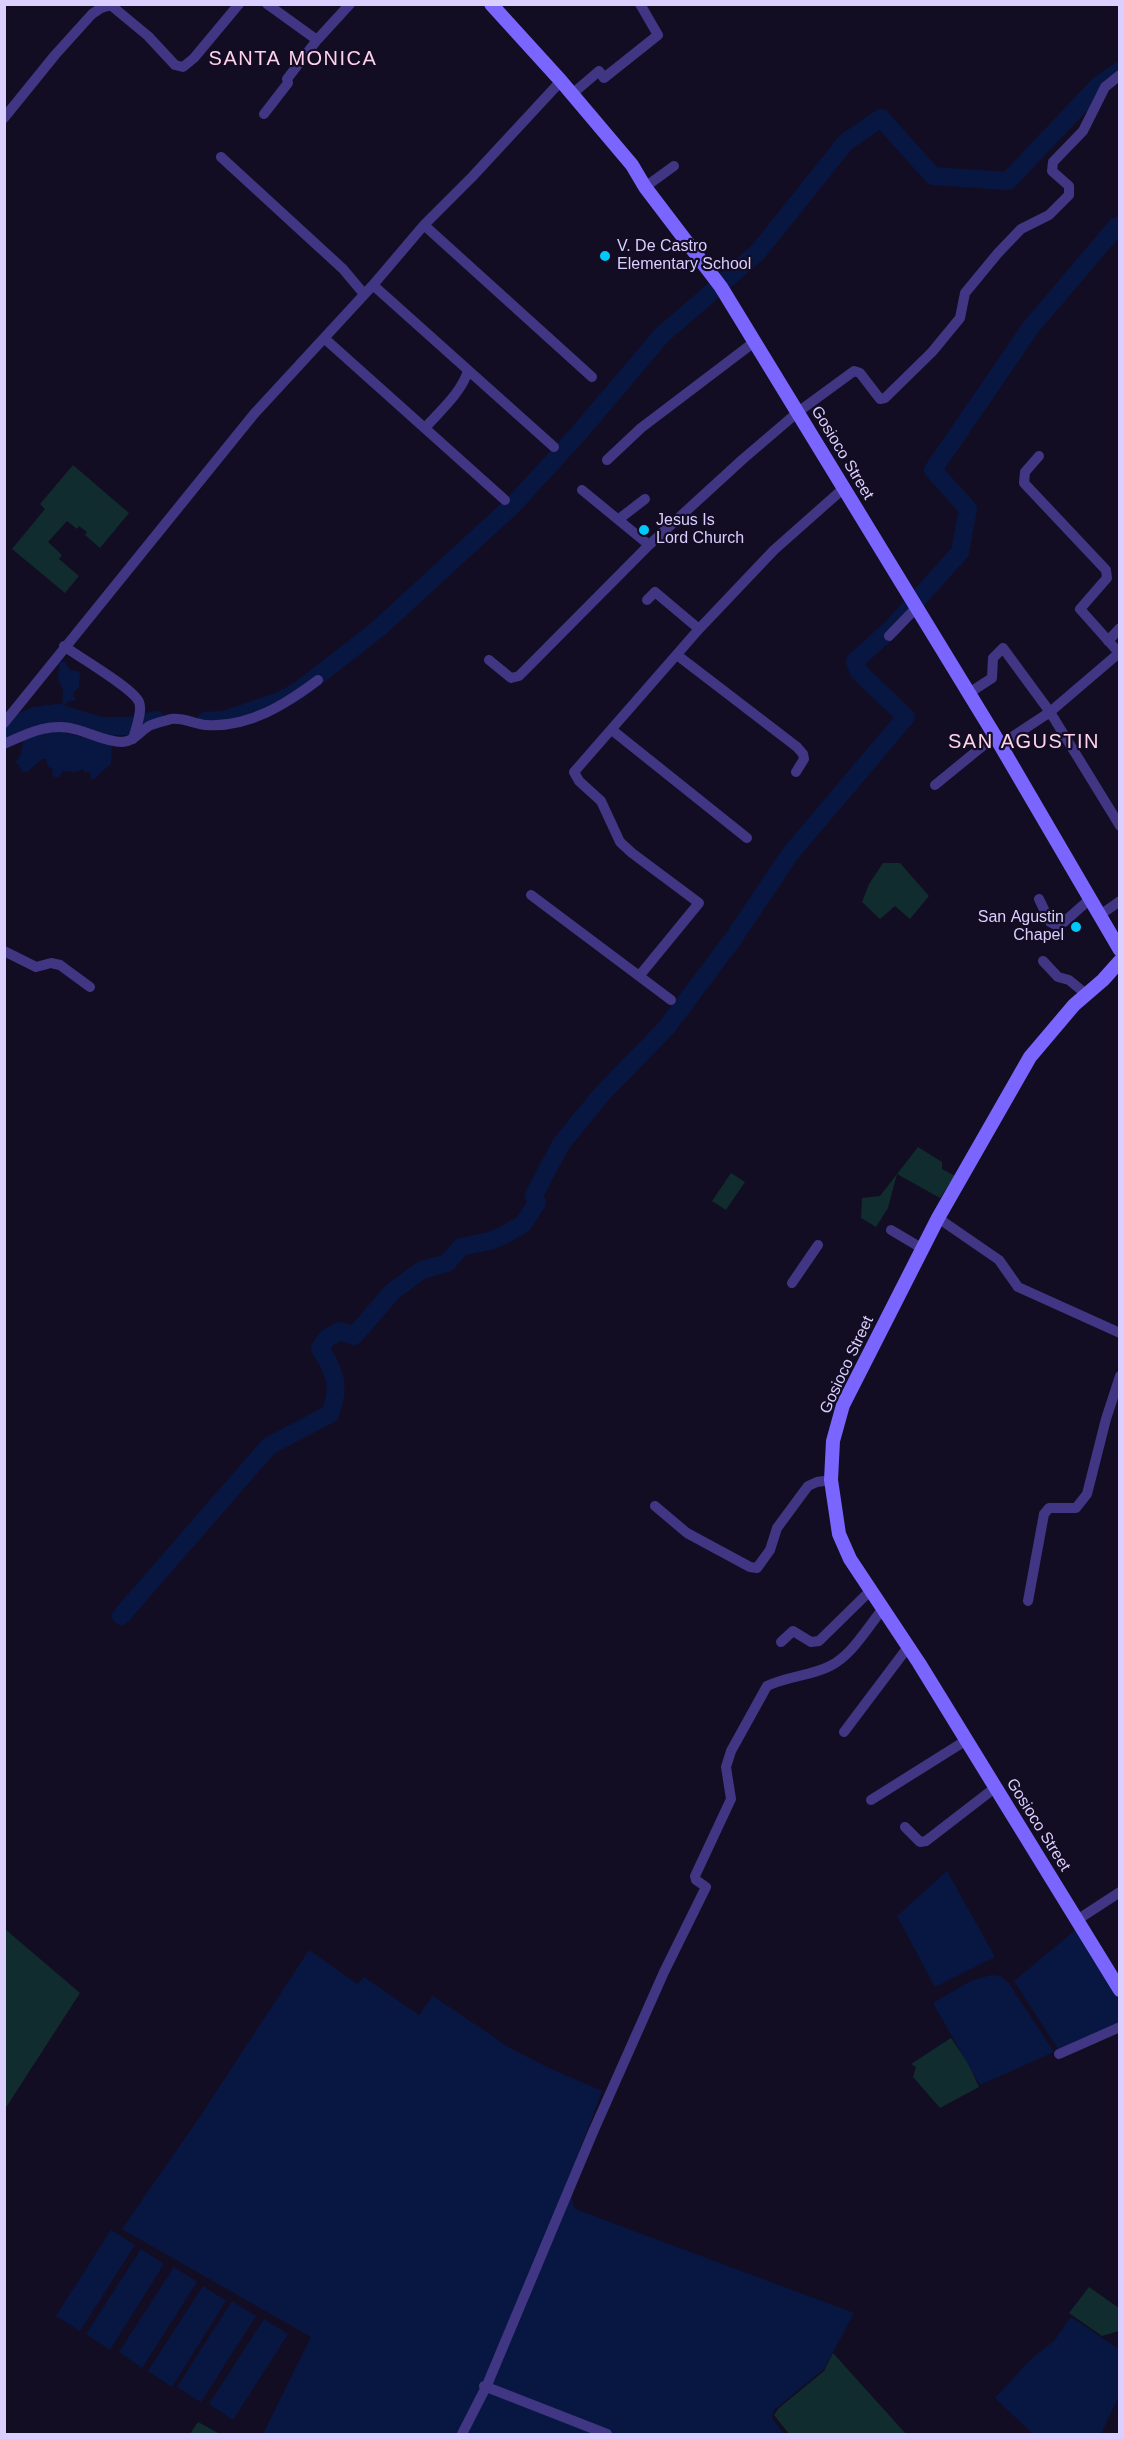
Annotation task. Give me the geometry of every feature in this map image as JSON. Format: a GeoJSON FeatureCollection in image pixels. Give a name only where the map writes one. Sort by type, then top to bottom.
{"type":"FeatureCollection","features":[{"type":"Feature","properties":{"kind":"street"},"geometry":{"type":"LineString","coordinates":[[4,118],[55,55],[92,14],[101,8],[114,6],[148,36],[175,65],[183,67],[194,58],[239,4]]}},
{"type":"Feature","properties":{"kind":"street"},"geometry":{"type":"LineString","coordinates":[[267,4],[316,40]]}},
{"type":"Feature","properties":{"kind":"street"},"geometry":{"type":"LineString","coordinates":[[264,114],[288,83],[287,79],[316,40],[350,4]]}},
{"type":"Feature","properties":{"kind":"street","name":"Gosioco Street"},"geometry":{"type":"LineString","coordinates":[[491,4],[561,81],[632,165],[645,187],[721,287],[753,343],[798,412],[998,740],[1119,950]]}},
{"type":"Feature","properties":{"kind":"street"},"geometry":{"type":"LineString","coordinates":[[571,95],[599,71],[604,78],[658,35],[640,4]]}},
{"type":"Feature","properties":{"kind":"street"},"geometry":{"type":"LineString","coordinates":[[489,660],[511,678],[519,676],[649,545],[743,459],[798,412],[854,371],[860,373],[880,399],[885,398],[932,351],[960,318],[965,293],[985,267],[1021,229],[1049,215],[1069,195],[1070,186],[1052,171],[1053,162],[1083,131],[1105,87],[1119,75]]}},
{"type":"Feature","properties":{"kind":"street"},"geometry":{"type":"LineString","coordinates":[[4,723],[254,414],[373,285],[424,225],[561,81]]}},
{"type":"Feature","properties":{"kind":"street"},"geometry":{"type":"LineString","coordinates":[[221,157],[343,268],[364,294]]}},
{"type":"Feature","properties":{"kind":"street"},"geometry":{"type":"LineString","coordinates":[[645,187],[674,166]]}},
{"type":"Feature","properties":{"kind":"street"},"geometry":{"type":"LineString","coordinates":[[424,225],[592,377]]}},
{"type":"Feature","properties":{"kind":"street"},"geometry":{"type":"LineString","coordinates":[[373,285],[554,447]]}},
{"type":"Feature","properties":{"kind":"street"},"geometry":{"type":"LineString","coordinates":[[324,338],[505,500]]}},
{"type":"Feature","properties":{"kind":"street"},"geometry":{"type":"LineString","coordinates":[[607,460],[641,428],[753,343]]}},
{"type":"Feature","properties":{"kind":"street"},"geometry":{"type":"LineString","coordinates":[[425,428],[458,391],[468,371]]}},
{"type":"Feature","properties":{"kind":"street"},"geometry":{"type":"LineString","coordinates":[[935,785],[998,740],[1050,712],[1119,654],[1080,609],[1107,578],[1106,570],[1024,483],[1025,472],[1039,456]]}},
{"type":"Feature","properties":{"kind":"street"},"geometry":{"type":"LineString","coordinates":[[640,975],[699,903],[620,842],[601,801],[579,781],[574,772],[699,629],[794,531],[844,488]]}},
{"type":"Feature","properties":{"kind":"street"},"geometry":{"type":"LineString","coordinates":[[582,490],[649,545]]}},
{"type":"Feature","properties":{"kind":"street"},"geometry":{"type":"LineString","coordinates":[[619,519],[645,499]]}},
{"type":"Feature","properties":{"kind":"street"},"geometry":{"type":"LineString","coordinates":[[647,600],[656,592],[699,629]]}},
{"type":"Feature","properties":{"kind":"street"},"geometry":{"type":"LineString","coordinates":[[889,636],[915,604]]}},
{"type":"Feature","properties":{"kind":"street"},"geometry":{"type":"LineString","coordinates":[[1108,641],[1119,628]]}},
{"type":"Feature","properties":{"kind":"street"},"geometry":{"type":"LineString","coordinates":[[64,646],[125,687],[139,702],[137,723],[132,740]]}},
{"type":"Feature","properties":{"kind":"street"},"geometry":{"type":"LineString","coordinates":[[969,693],[992,678],[993,658],[1003,648],[1050,712],[1119,826]]}},
{"type":"Feature","properties":{"kind":"street"},"geometry":{"type":"LineString","coordinates":[[677,655],[796,747],[803,754],[804,759],[796,772]]}},
{"type":"Feature","properties":{"kind":"street"},"geometry":{"type":"LineString","coordinates":[[4,744],[36,729],[49,727],[76,729],[120,742],[132,740],[150,725],[172,719],[206,725],[233,724],[280,706],[318,680]]}},
{"type":"Feature","properties":{"kind":"street"},"geometry":{"type":"LineString","coordinates":[[612,730],[747,838]]}},
{"type":"Feature","properties":{"kind":"street"},"geometry":{"type":"LineString","coordinates":[[531,895],[671,1000]]}},
{"type":"Feature","properties":{"kind":"street"},"geometry":{"type":"LineString","coordinates":[[1039,899],[1050,922],[1059,925],[1090,899]]}},
{"type":"Feature","properties":{"kind":"street"},"geometry":{"type":"LineString","coordinates":[[1100,915],[1119,901]]}},
{"type":"Feature","properties":{"kind":"street"},"geometry":{"type":"LineString","coordinates":[[4,951],[36,967],[51,963],[60,965],[90,987]]}},
{"type":"Feature","properties":{"kind":"street"},"geometry":{"type":"LineString","coordinates":[[1043,961],[1058,977],[1068,980],[1086,994]]}},
{"type":"Feature","properties":{"kind":"street","name":"Gosioco Street"},"geometry":{"type":"LineString","coordinates":[[1119,961],[1030,1057],[938,1218],[843,1405],[833,1441],[831,1480],[839,1534],[850,1559],[996,1787],[1119,1990]]}},
{"type":"Feature","properties":{"kind":"street"},"geometry":{"type":"LineString","coordinates":[[938,1218],[999,1260],[1018,1287],[1119,1333]]}},
{"type":"Feature","properties":{"kind":"street"},"geometry":{"type":"LineString","coordinates":[[891,1230],[923,1249]]}},
{"type":"Feature","properties":{"kind":"street"},"geometry":{"type":"LineString","coordinates":[[792,1283],[818,1245]]}},
{"type":"Feature","properties":{"kind":"street"},"geometry":{"type":"LineString","coordinates":[[1028,1601],[1044,1514],[1049,1508],[1076,1508],[1087,1494],[1119,1376]]}},
{"type":"Feature","properties":{"kind":"street"},"geometry":{"type":"LineString","coordinates":[[655,1506],[687,1533],[750,1567],[757,1568],[770,1550],[777,1528],[808,1486],[831,1480]]}},
{"type":"Feature","properties":{"kind":"street"},"geometry":{"type":"LineString","coordinates":[[781,1642],[793,1631],[811,1642],[819,1641],[870,1592]]}},
{"type":"Feature","properties":{"kind":"street"},"geometry":{"type":"LineString","coordinates":[[462,2434],[664,1972],[706,1887],[696,1880],[695,1876],[731,1799],[726,1767],[731,1751],[767,1686],[777,1681],[822,1669],[838,1661],[882,1610]]}},
{"type":"Feature","properties":{"kind":"street"},"geometry":{"type":"LineString","coordinates":[[844,1732],[908,1647]]}},
{"type":"Feature","properties":{"kind":"street"},"geometry":{"type":"LineString","coordinates":[[871,1800],[965,1741]]}},
{"type":"Feature","properties":{"kind":"street"},"geometry":{"type":"LineString","coordinates":[[905,1827],[920,1842],[926,1841],[996,1787]]}},
{"type":"Feature","properties":{"kind":"street"},"geometry":{"type":"LineString","coordinates":[[1077,1920],[1119,1892]]}},
{"type":"Feature","properties":{"kind":"street"},"geometry":{"type":"LineString","coordinates":[[1059,2054],[1119,2027]]}},
{"type":"Feature","properties":{"kind":"street"},"geometry":{"type":"LineString","coordinates":[[484,2386],[607,2434]]}},
{"type":"Feature","properties":{"kind":"green space"},"geometry":{"type":"Polygon","coordinates":[[[73,465],[129,513],[100,548],[85,535],[87,532],[79,526],[77,529],[67,521],[48,542],[62,555],[59,559],[79,576],[65,593],[12,549],[45,509],[40,504],[73,465]]]}},
{"type":"Feature","properties":{"kind":"green space"},"geometry":{"type":"Polygon","coordinates":[[[883,863],[900,863],[929,896],[910,919],[895,906],[880,919],[862,902],[869,884],[883,863]]]}},
{"type":"Feature","properties":{"kind":"green space"},"geometry":{"type":"Polygon","coordinates":[[[918,1147],[942,1162],[942,1169],[955,1176],[940,1198],[897,1174],[918,1147]]]}},
{"type":"Feature","properties":{"kind":"green space"},"geometry":{"type":"Polygon","coordinates":[[[731,1173],[745,1182],[726,1210],[712,1201],[731,1173]]]}},
{"type":"Feature","properties":{"kind":"green space"},"geometry":{"type":"Polygon","coordinates":[[[897,1174],[888,1208],[876,1227],[861,1218],[862,1198],[880,1196],[897,1174]]]}},
{"type":"Feature","properties":{"kind":"green space"},"geometry":{"type":"Polygon","coordinates":[[[5,1929],[80,1993],[5,2109],[5,1929]]]}},
{"type":"Feature","properties":{"kind":"green space"},"geometry":{"type":"Polygon","coordinates":[[[951,2038],[968,2063],[979,2087],[940,2108],[913,2077],[916,2067],[911,2064],[951,2038]]]}},
{"type":"Feature","properties":{"kind":"green space"},"geometry":{"type":"Polygon","coordinates":[[[1089,2287],[1119,2308],[1119,2331],[1102,2336],[1069,2313],[1089,2287]]]}},
{"type":"Feature","properties":{"kind":"green space"},"geometry":{"type":"Polygon","coordinates":[[[833,2353],[906,2434],[789,2434],[774,2415],[779,2408],[824,2371],[833,2353]]]}},
{"type":"Feature","properties":{"kind":"green space"},"geometry":{"type":"Polygon","coordinates":[[[198,2422],[220,2434],[190,2434],[198,2422]]]}},
{"type":"Feature","properties":{"kind":"water"},"geometry":{"type":"Polygon","coordinates":[[[60,662],[65,662],[70,670],[80,672],[79,687],[73,694],[76,700],[67,702],[62,708],[63,690],[58,679],[60,662]]]}},
{"type":"Feature","properties":{"kind":"water"},"geometry":{"type":"Polygon","coordinates":[[[58,731],[112,745],[111,764],[94,779],[91,779],[90,772],[84,772],[84,769],[72,773],[63,771],[56,778],[53,776],[52,768],[48,767],[46,759],[42,759],[27,772],[22,772],[15,763],[20,756],[24,739],[37,733],[58,731]]]}},
{"type":"Feature","properties":{"kind":"water"},"geometry":{"type":"Polygon","coordinates":[[[947,1871],[995,1957],[935,1987],[897,1916],[947,1871]]]}},
{"type":"Feature","properties":{"kind":"water"},"geometry":{"type":"Polygon","coordinates":[[[1079,1927],[1119,1994],[1119,2023],[1060,2052],[1014,1981],[1079,1927]]]}},
{"type":"Feature","properties":{"kind":"water"},"geometry":{"type":"Polygon","coordinates":[[[309,1950],[357,1984],[364,1977],[419,2015],[433,1996],[510,2048],[602,2091],[567,2184],[575,2209],[854,2313],[824,2369],[774,2410],[772,2418],[784,2434],[609,2434],[484,2384],[458,2434],[263,2434],[311,2337],[122,2229],[197,2121],[309,1950]]]}},
{"type":"Feature","properties":{"kind":"water"},"geometry":{"type":"Polygon","coordinates":[[[991,1975],[1000,1976],[1008,1982],[1054,2052],[980,2085],[933,2003],[971,1981],[991,1975]]]}},
{"type":"Feature","properties":{"kind":"water"},"geometry":{"type":"Polygon","coordinates":[[[111,2230],[135,2245],[80,2331],[56,2316],[111,2230]]]}},
{"type":"Feature","properties":{"kind":"water"},"geometry":{"type":"Polygon","coordinates":[[[141,2249],[164,2264],[110,2350],[86,2334],[141,2249]]]}},
{"type":"Feature","properties":{"kind":"water"},"geometry":{"type":"Polygon","coordinates":[[[174,2267],[197,2282],[142,2368],[119,2352],[174,2267]]]}},
{"type":"Feature","properties":{"kind":"water"},"geometry":{"type":"Polygon","coordinates":[[[203,2286],[226,2301],[172,2387],[148,2371],[203,2286]]]}},
{"type":"Feature","properties":{"kind":"water"},"geometry":{"type":"Polygon","coordinates":[[[232,2301],[256,2316],[201,2402],[177,2387],[232,2301]]]}},
{"type":"Feature","properties":{"kind":"water"},"geometry":{"type":"Polygon","coordinates":[[[1071,2317],[1119,2349],[1119,2396],[1101,2434],[1033,2434],[995,2398],[1033,2357],[1054,2341],[1071,2317]]]}},
{"type":"Feature","properties":{"kind":"water"},"geometry":{"type":"Polygon","coordinates":[[[264,2319],[288,2334],[233,2420],[209,2404],[264,2319]]]}},
{"type":"Feature","properties":{"kind":"water"},"geometry":{"type":"Polygon","coordinates":[[[486,2389],[596,2434],[465,2434],[486,2389]]]}},
{"type":"Feature","properties":{"kind":"waterway"},"geometry":{"type":"LineString","coordinates":[[206,721],[224,720],[277,702],[297,692],[378,629],[514,504],[578,434],[662,335],[758,252],[846,142],[881,118],[933,176],[1008,181],[1100,84],[1120,71]]}},
{"type":"Feature","properties":{"kind":"waterway"},"geometry":{"type":"LineString","coordinates":[[121,1616],[269,1446],[330,1414],[335,1395],[335,1380],[320,1348],[327,1338],[340,1331],[354,1336],[393,1291],[422,1270],[447,1263],[461,1247],[490,1241],[523,1224],[537,1203],[534,1195],[561,1144],[601,1095],[667,1027],[733,939],[790,854],[906,717],[859,672],[855,661],[891,629],[960,552],[968,509],[933,470],[1031,327],[1116,227],[1120,226]]}},
{"type":"Feature","properties":{"kind":"waterway"},"geometry":{"type":"LineString","coordinates":[[4,729],[35,716],[58,713],[101,726],[129,726],[156,720]]}},
{"type":"Feature","properties":{"kind":"place","name":"V. De Castro Elementary School"},"geometry":{"type":"Point","coordinates":[605,256]}},
{"type":"Feature","properties":{"kind":"place","name":"Jesus Is Lord Church"},"geometry":{"type":"Point","coordinates":[644,530]}},
{"type":"Feature","properties":{"kind":"place","name":"San Agustin Chapel"},"geometry":{"type":"Point","coordinates":[1076,927]}},
{"type":"Feature","properties":{"kind":"district","name":"SANTA MONICA"},"geometry":{"type":"Point","coordinates":[293,59]}},
{"type":"Feature","properties":{"kind":"district","name":"SAN AGUSTIN"},"geometry":{"type":"Point","coordinates":[1024,742]}}]}
